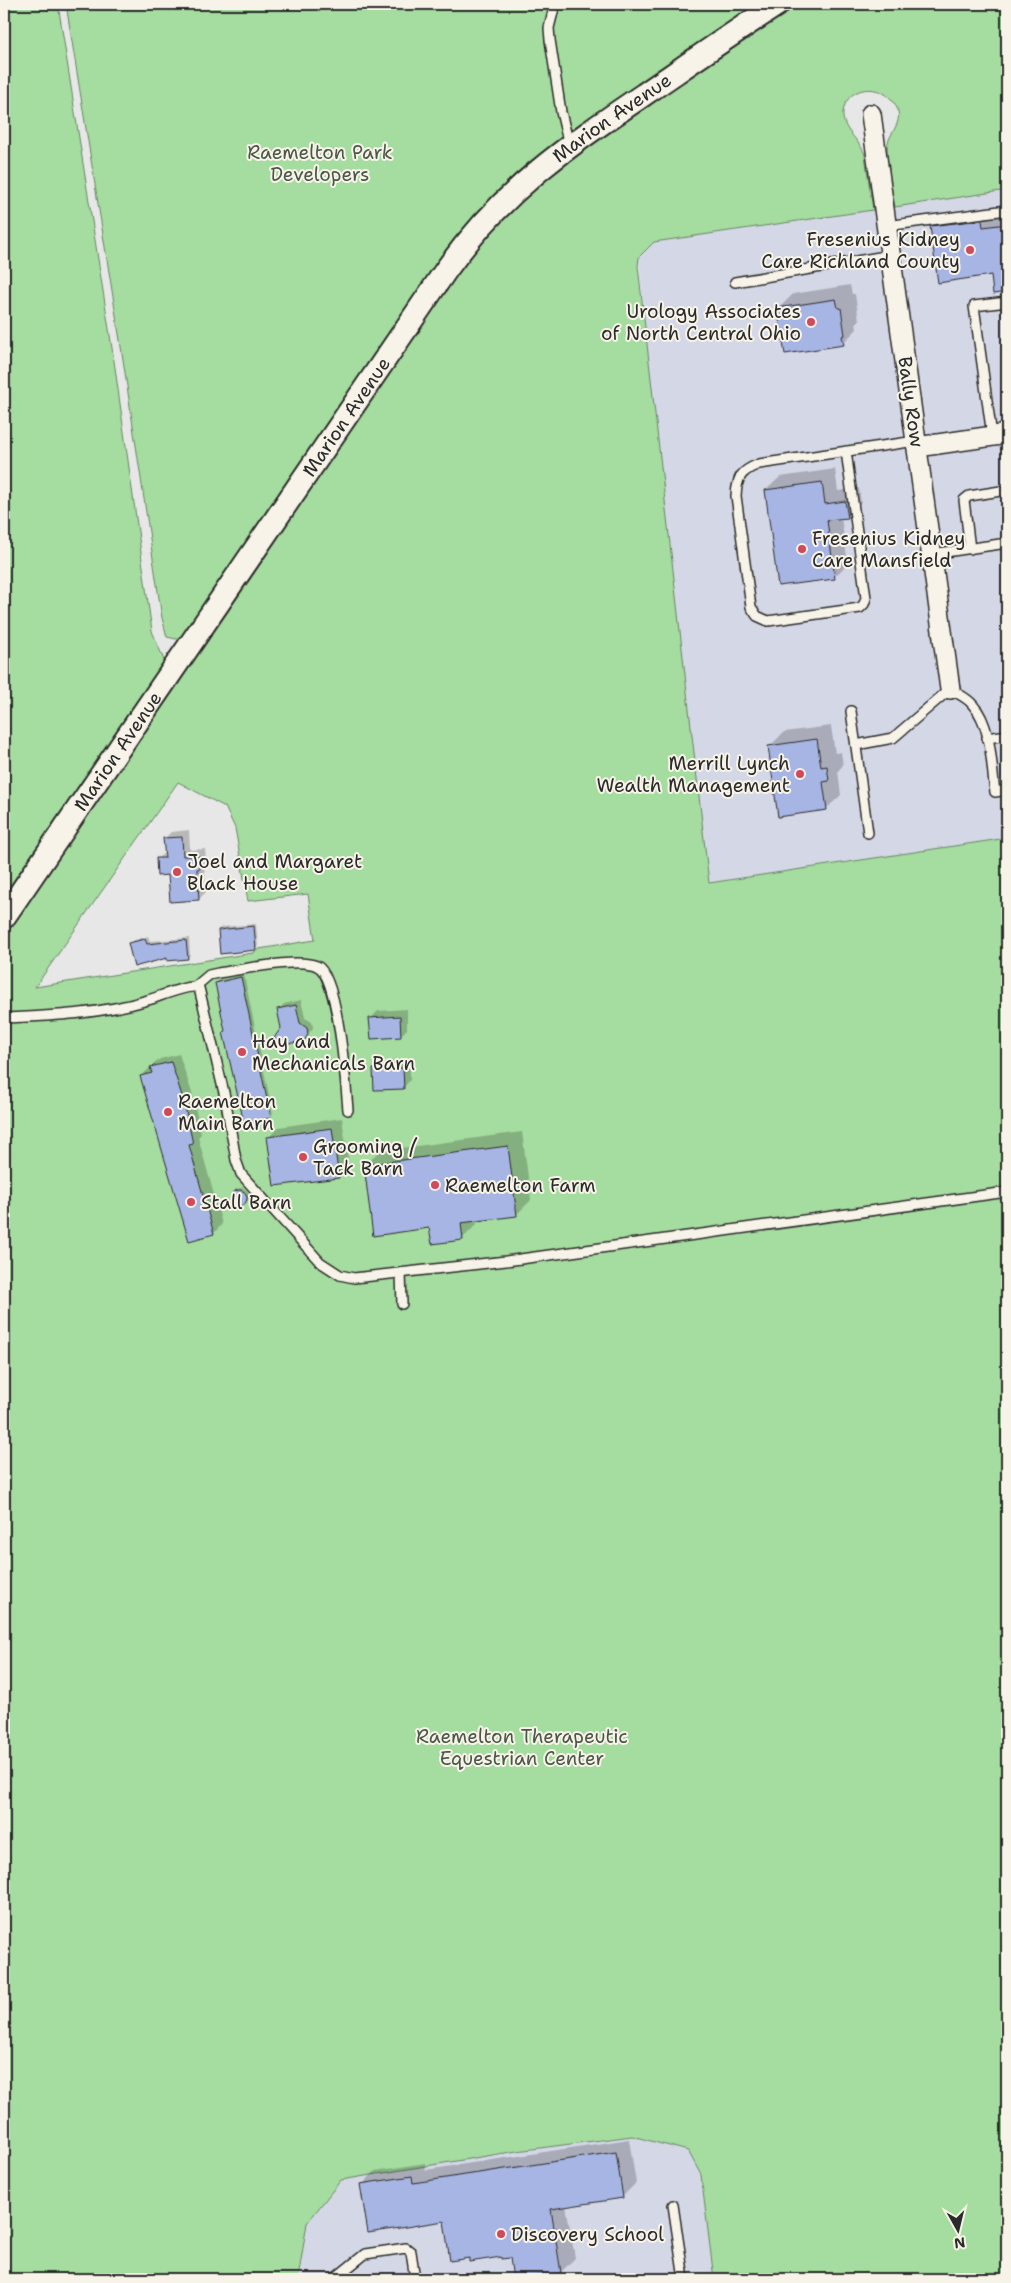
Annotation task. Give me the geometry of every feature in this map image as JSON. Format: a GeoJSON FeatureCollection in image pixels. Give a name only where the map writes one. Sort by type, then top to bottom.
{"type":"FeatureCollection","features":[{"type":"Feature","properties":{"kind":"street","name":"Marion Avenue"},"geometry":{"type":"LineString","coordinates":[[4,917],[459,252],[504,200],[569,145],[778,4]]}},
{"type":"Feature","properties":{"kind":"street","name":"Bally Row"},"geometry":{"type":"LineString","coordinates":[[871,114],[950,689]]}},
{"type":"Feature","properties":{"kind":"street"},"geometry":{"type":"LineString","coordinates":[[917,444],[1000,435]]}},
{"type":"Feature","properties":{"kind":"lane"},"geometry":{"type":"LineString","coordinates":[[555,4],[549,28],[550,48],[569,145]]}},
{"type":"Feature","properties":{"kind":"lane"},"geometry":{"type":"LineString","coordinates":[[886,226],[1007,210]]}},
{"type":"Feature","properties":{"kind":"lane"},"geometry":{"type":"LineString","coordinates":[[735,282],[890,255]]}},
{"type":"Feature","properties":{"kind":"lane"},"geometry":{"type":"LineString","coordinates":[[1000,435],[974,306],[1007,302]]}},
{"type":"Feature","properties":{"kind":"lane"},"geometry":{"type":"LineString","coordinates":[[846,451],[866,598],[864,604],[860,608],[768,620],[757,616],[752,607],[736,496],[737,482],[746,469],[760,464],[846,451],[917,444]]}},
{"type":"Feature","properties":{"kind":"lane"},"geometry":{"type":"LineString","coordinates":[[970,549],[964,500],[969,496],[1007,490]]}},
{"type":"Feature","properties":{"kind":"lane"},"geometry":{"type":"LineString","coordinates":[[932,554],[1007,543]]}},
{"type":"Feature","properties":{"kind":"lane"},"geometry":{"type":"LineString","coordinates":[[856,745],[893,738],[950,689],[973,704],[981,716],[987,738],[995,792],[1007,790]]}},
{"type":"Feature","properties":{"kind":"lane"},"geometry":{"type":"LineString","coordinates":[[851,711],[868,833]]}},
{"type":"Feature","properties":{"kind":"lane"},"geometry":{"type":"LineString","coordinates":[[987,738],[1007,735]]}},
{"type":"Feature","properties":{"kind":"lane"},"geometry":{"type":"LineString","coordinates":[[4,1018],[93,1012],[141,1003],[196,986],[209,975],[218,972],[298,962],[318,966],[324,972],[331,986],[342,1053],[348,1110]]}},
{"type":"Feature","properties":{"kind":"lane"},"geometry":{"type":"LineString","coordinates":[[196,986],[201,990],[225,1097],[236,1160],[241,1174],[328,1269],[340,1275],[354,1278],[506,1261],[1007,1192]]}},
{"type":"Feature","properties":{"kind":"lane"},"geometry":{"type":"LineString","coordinates":[[401,1273],[402,1304]]}},
{"type":"Feature","properties":{"kind":"lane"},"geometry":{"type":"LineString","coordinates":[[673,2205],[684,2279]]}},
{"type":"Feature","properties":{"kind":"lane"},"geometry":{"type":"LineString","coordinates":[[334,2279],[365,2254],[406,2248],[411,2252],[415,2279]]}},
{"type":"Feature","properties":{"kind":"shaded area"},"geometry":{"type":"Polygon","coordinates":[[[1007,190],[1007,838],[709,883],[649,377],[639,258],[654,242],[1007,190]]]}},
{"type":"Feature","properties":{"kind":"shaded area"},"geometry":{"type":"Polygon","coordinates":[[[632,2136],[688,2151],[701,2175],[714,2279],[298,2279],[307,2223],[341,2180],[377,2170],[632,2136]]]}},
{"type":"Feature","properties":{"kind":"green space"},"geometry":{"type":"Polygon","coordinates":[[[4,4],[58,4],[114,361],[152,631],[166,665],[4,903],[4,4]]]}},
{"type":"Feature","properties":{"kind":"green space","name":"Raemelton Park Developers"},"geometry":{"type":"Polygon","coordinates":[[[66,4],[760,4],[549,148],[186,637],[176,639],[167,637],[162,618],[66,4]]]}},
{"type":"Feature","properties":{"kind":"green space","name":"Raemelton Therapeutic Equestrian Center"},"geometry":{"type":"Polygon","coordinates":[[[797,4],[1007,4],[1007,190],[895,207],[887,149],[899,115],[893,101],[878,91],[869,89],[852,95],[846,102],[843,118],[865,155],[873,210],[654,242],[639,257],[638,266],[709,883],[1007,838],[1007,2279],[714,2279],[701,2175],[688,2151],[632,2136],[517,2151],[341,2180],[307,2223],[298,2279],[4,2279],[4,932],[475,247],[535,183],[762,25],[797,4]],[[178,782],[35,987],[253,953],[259,949],[315,940],[308,894],[248,901],[235,828],[225,807],[178,782]]]}},
{"type":"Feature","properties":{"kind":"building","name":"Fresenius Kidney Care Richland County"},"geometry":{"type":"Polygon","coordinates":[[[982,220],[983,227],[1007,224],[1007,292],[993,294],[991,275],[938,283],[930,226],[982,220]]]}},
{"type":"Feature","properties":{"kind":"building","name":"Urology Associates of North Central Ohio"},"geometry":{"type":"Polygon","coordinates":[[[836,299],[838,308],[841,308],[845,335],[842,336],[844,345],[785,354],[777,308],[836,299]]]}},
{"type":"Feature","properties":{"kind":"building","name":"Fresenius Kidney Care Mansfield"},"geometry":{"type":"Polygon","coordinates":[[[822,482],[825,504],[845,501],[848,518],[827,520],[835,579],[778,586],[765,490],[822,482]]]}},
{"type":"Feature","properties":{"kind":"building","name":"Merrill Lynch Wealth Management"},"geometry":{"type":"Polygon","coordinates":[[[817,739],[821,767],[827,766],[829,781],[823,782],[827,810],[778,817],[768,746],[817,739]]]}},
{"type":"Feature","properties":{"kind":"building","name":"Joel and Margaret Black House"},"geometry":{"type":"Polygon","coordinates":[[[182,837],[183,856],[199,856],[200,869],[197,869],[199,900],[170,902],[168,875],[157,876],[156,858],[165,858],[163,838],[182,837]]]}},
{"type":"Feature","properties":{"kind":"building"},"geometry":{"type":"Polygon","coordinates":[[[254,926],[256,950],[220,954],[218,930],[254,926]]]}},
{"type":"Feature","properties":{"kind":"building"},"geometry":{"type":"Polygon","coordinates":[[[145,939],[147,944],[186,940],[188,959],[167,961],[167,958],[134,967],[128,943],[145,939]]]}},
{"type":"Feature","properties":{"kind":"building","name":"Hay and Mechanicals Barn"},"geometry":{"type":"Polygon","coordinates":[[[241,977],[271,1118],[244,1123],[223,1032],[225,1031],[215,983],[241,977]]]}},
{"type":"Feature","properties":{"kind":"building"},"geometry":{"type":"Polygon","coordinates":[[[296,1005],[300,1023],[307,1028],[308,1034],[305,1040],[284,1045],[274,1038],[281,1028],[277,1009],[296,1005]]]}},
{"type":"Feature","properties":{"kind":"building"},"geometry":{"type":"Polygon","coordinates":[[[400,1016],[401,1037],[371,1039],[369,1018],[400,1016]]]}},
{"type":"Feature","properties":{"kind":"building"},"geometry":{"type":"Polygon","coordinates":[[[171,1062],[184,1102],[193,1144],[189,1145],[214,1234],[189,1241],[140,1076],[152,1073],[150,1067],[171,1062]]]}},
{"type":"Feature","properties":{"kind":"building"},"geometry":{"type":"Polygon","coordinates":[[[403,1068],[404,1089],[374,1090],[373,1069],[403,1068]]]}},
{"type":"Feature","properties":{"kind":"building","name":"Grooming / Tack Barn"},"geometry":{"type":"Polygon","coordinates":[[[332,1128],[339,1178],[274,1186],[267,1137],[332,1128]]]}},
{"type":"Feature","properties":{"kind":"building"},"geometry":{"type":"Polygon","coordinates":[[[508,1146],[517,1216],[461,1223],[463,1240],[432,1244],[429,1228],[373,1236],[364,1165],[508,1146]]]}},
{"type":"Feature","properties":{"kind":"building"},"geometry":{"type":"Polygon","coordinates":[[[239,1190],[247,1198],[239,1206],[231,1198],[239,1190]]]}},
{"type":"Feature","properties":{"kind":"building","name":"Discovery School"},"geometry":{"type":"Polygon","coordinates":[[[616,2152],[623,2198],[551,2209],[561,2273],[513,2279],[510,2258],[501,2259],[501,2257],[469,2262],[469,2258],[450,2261],[444,2221],[368,2233],[360,2184],[412,2176],[413,2183],[616,2152]]]}},
{"type":"Feature","properties":{"kind":"place","name":"Fresenius Kidney Care Richland County"},"geometry":{"type":"Point","coordinates":[970,250]}},
{"type":"Feature","properties":{"kind":"place","name":"Urology Associates of North Central Ohio"},"geometry":{"type":"Point","coordinates":[811,322]}},
{"type":"Feature","properties":{"kind":"place","name":"Fresenius Kidney Care Mansfield"},"geometry":{"type":"Point","coordinates":[802,549]}},
{"type":"Feature","properties":{"kind":"place","name":"Merrill Lynch Wealth Management"},"geometry":{"type":"Point","coordinates":[800,774]}},
{"type":"Feature","properties":{"kind":"place","name":"Joel and Margaret Black House"},"geometry":{"type":"Point","coordinates":[177,872]}},
{"type":"Feature","properties":{"kind":"place","name":"Hay and Mechanicals Barn"},"geometry":{"type":"Point","coordinates":[242,1052]}},
{"type":"Feature","properties":{"kind":"place","name":"Raemelton Main Barn"},"geometry":{"type":"Point","coordinates":[168,1112]}},
{"type":"Feature","properties":{"kind":"place","name":"Grooming / Tack Barn"},"geometry":{"type":"Point","coordinates":[303,1157]}},
{"type":"Feature","properties":{"kind":"place","name":"Raemelton Farm"},"geometry":{"type":"Point","coordinates":[435,1185]}},
{"type":"Feature","properties":{"kind":"place","name":"Stall Barn"},"geometry":{"type":"Point","coordinates":[191,1202]}},
{"type":"Feature","properties":{"kind":"place","name":"Discovery School"},"geometry":{"type":"Point","coordinates":[501,2234]}}]}
